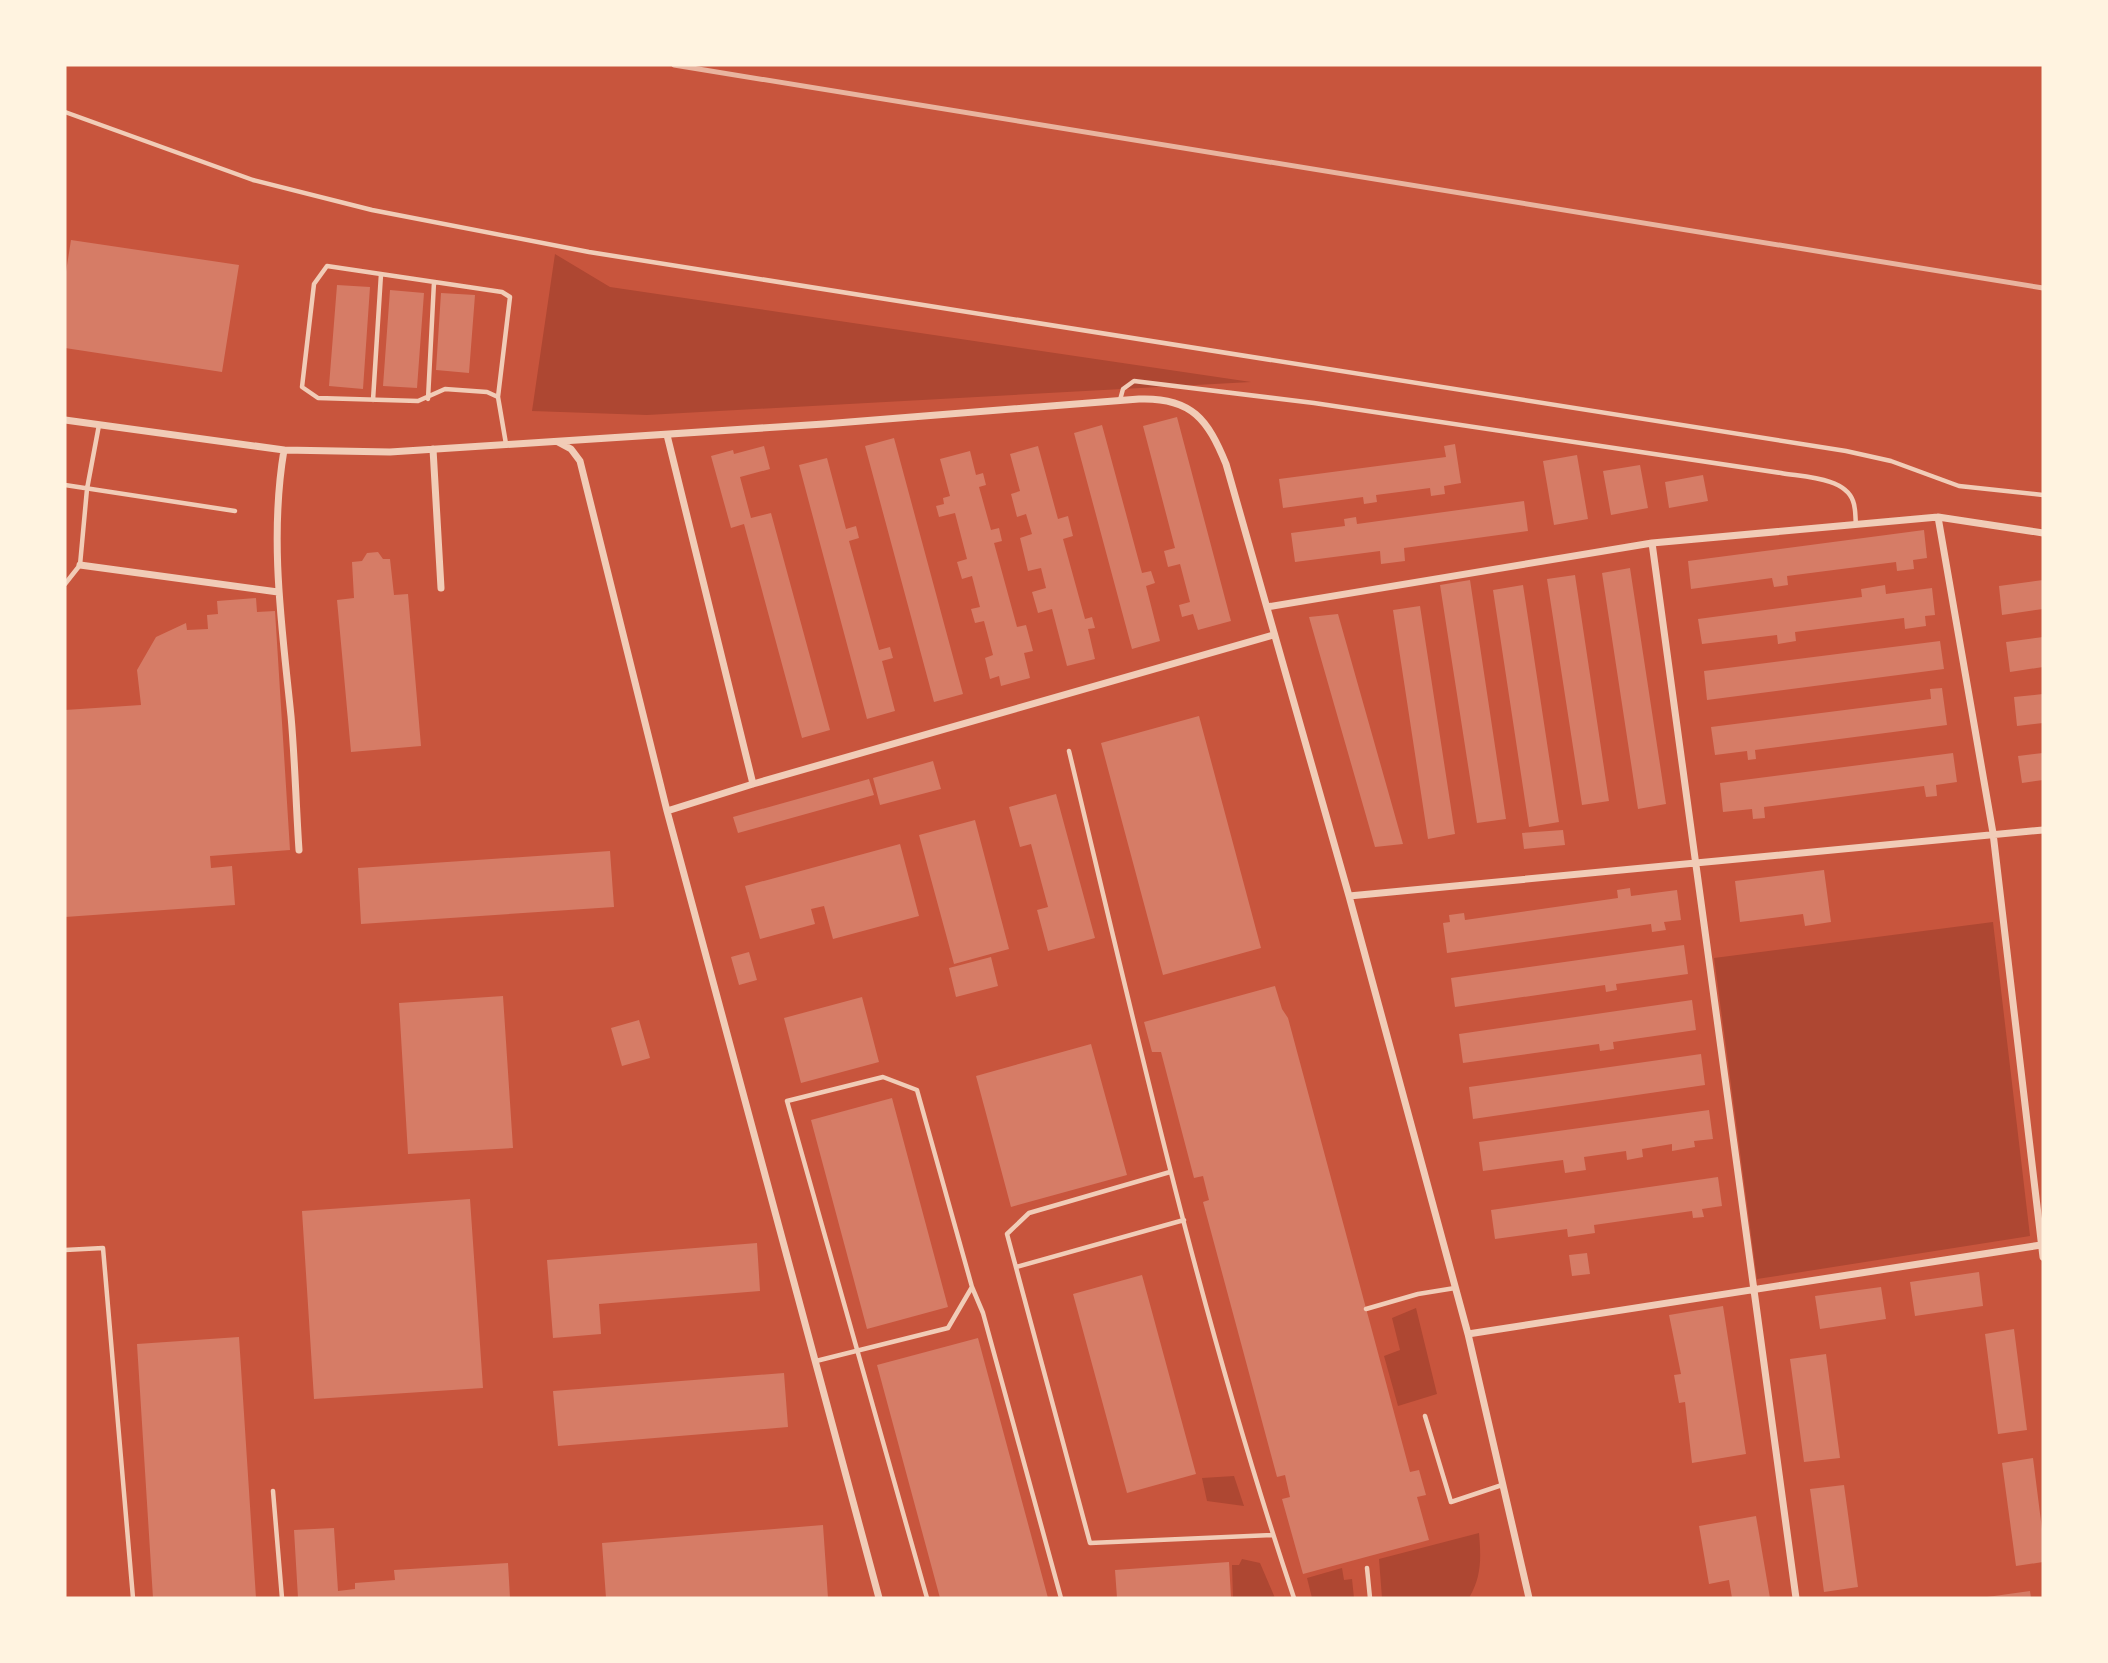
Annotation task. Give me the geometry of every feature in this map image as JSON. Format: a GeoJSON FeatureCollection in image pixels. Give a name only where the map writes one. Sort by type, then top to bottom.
{"type":"FeatureCollection","features":[{"type":"Feature","properties":{"kind":"street"},"geometry":{"type":"LineString","coordinates":[[65,420],[284,450],[433,449],[667,435],[1156,398],[1174,402],[1192,411],[1212,429],[1226,464],[1267,607],[1468,1334],[1529,1598]]}},
{"type":"Feature","properties":{"kind":"street"},"geometry":{"type":"LineString","coordinates":[[667,435],[753,784]]}},
{"type":"Feature","properties":{"kind":"street"},"geometry":{"type":"LineString","coordinates":[[557,442],[571,449],[580,461],[667,811],[879,1598]]}},
{"type":"Feature","properties":{"kind":"street"},"geometry":{"type":"LineString","coordinates":[[433,449],[441,589]]}},
{"type":"Feature","properties":{"kind":"street"},"geometry":{"type":"LineString","coordinates":[[284,450],[276,497],[278,592],[291,721],[299,850]]}},
{"type":"Feature","properties":{"kind":"street"},"geometry":{"type":"LineString","coordinates":[[1267,607],[1652,543],[1938,517],[2043,533]]}},
{"type":"Feature","properties":{"kind":"street"},"geometry":{"type":"LineString","coordinates":[[1938,517],[1993,834],[2043,1257]]}},
{"type":"Feature","properties":{"kind":"street"},"geometry":{"type":"LineString","coordinates":[[1652,543],[1693,861],[1796,1598]]}},
{"type":"Feature","properties":{"kind":"street"},"geometry":{"type":"LineString","coordinates":[[80,565],[278,592]]}},
{"type":"Feature","properties":{"kind":"street"},"geometry":{"type":"LineString","coordinates":[[667,811],[1273,635]]}},
{"type":"Feature","properties":{"kind":"street"},"geometry":{"type":"LineString","coordinates":[[1349,896],[1693,861],[2043,830]]}},
{"type":"Feature","properties":{"kind":"street"},"geometry":{"type":"LineString","coordinates":[[1468,1334],[2041,1245]]}},
{"type":"Feature","properties":{"kind":"lane"},"geometry":{"type":"LineString","coordinates":[[65,113],[253,180],[372,209],[562,246],[1846,451],[1891,461],[1959,486],[2043,495]]}},
{"type":"Feature","properties":{"kind":"lane"},"geometry":{"type":"LineString","coordinates":[[498,397],[487,392],[445,390],[428,399],[318,398],[302,387],[314,284],[327,266],[502,292],[510,298],[498,397],[506,445]]}},
{"type":"Feature","properties":{"kind":"lane"},"geometry":{"type":"LineString","coordinates":[[373,400],[381,274]]}},
{"type":"Feature","properties":{"kind":"lane"},"geometry":{"type":"LineString","coordinates":[[428,399],[434,282]]}},
{"type":"Feature","properties":{"kind":"lane"},"geometry":{"type":"LineString","coordinates":[[1120,400],[1123,389],[1134,381],[1314,403],[1781,473],[1835,484],[1847,492],[1853,501],[1856,524]]}},
{"type":"Feature","properties":{"kind":"lane"},"geometry":{"type":"LineString","coordinates":[[65,584],[80,565],[87,489],[99,425]]}},
{"type":"Feature","properties":{"kind":"lane"},"geometry":{"type":"LineString","coordinates":[[65,485],[235,510]]}},
{"type":"Feature","properties":{"kind":"lane"},"geometry":{"type":"LineString","coordinates":[[1069,751],[1170,1172],[1273,1535],[1294,1598]]}},
{"type":"Feature","properties":{"kind":"lane"},"geometry":{"type":"LineString","coordinates":[[927,1598],[787,1101],[883,1077],[917,1090],[972,1287],[983,1313],[1061,1598]]}},
{"type":"Feature","properties":{"kind":"lane"},"geometry":{"type":"LineString","coordinates":[[1170,1172],[1029,1213],[1007,1234],[1090,1543],[1273,1535]]}},
{"type":"Feature","properties":{"kind":"lane"},"geometry":{"type":"LineString","coordinates":[[1016,1267],[1184,1220]]}},
{"type":"Feature","properties":{"kind":"lane"},"geometry":{"type":"LineString","coordinates":[[65,1250],[103,1248],[133,1598]]}},
{"type":"Feature","properties":{"kind":"lane"},"geometry":{"type":"LineString","coordinates":[[816,1361],[858,1348],[948,1328],[972,1287]]}},
{"type":"Feature","properties":{"kind":"lane"},"geometry":{"type":"LineString","coordinates":[[1366,1309],[1418,1294],[1455,1288]]}},
{"type":"Feature","properties":{"kind":"lane"},"geometry":{"type":"LineString","coordinates":[[1425,1416],[1451,1502],[1502,1485]]}},
{"type":"Feature","properties":{"kind":"lane"},"geometry":{"type":"LineString","coordinates":[[273,1490],[282,1598]]}},
{"type":"Feature","properties":{"kind":"lane"},"geometry":{"type":"LineString","coordinates":[[1367,1568],[1370,1598]]}},
{"type":"Feature","properties":{"kind":"shaded area"},"geometry":{"type":"Polygon","coordinates":[[[555,254],[610,287],[1251,382],[647,415],[532,411],[555,254]]]}},
{"type":"Feature","properties":{"kind":"shaded area"},"geometry":{"type":"Polygon","coordinates":[[[1993,922],[2030,1236],[1757,1279],[1714,958],[1993,922]]]}},
{"type":"Feature","properties":{"kind":"shaded area"},"geometry":{"type":"Polygon","coordinates":[[[1416,1308],[1437,1394],[1398,1406],[1384,1356],[1400,1350],[1392,1318],[1416,1308]]]}},
{"type":"Feature","properties":{"kind":"shaded area"},"geometry":{"type":"Polygon","coordinates":[[[1234,1476],[1244,1506],[1207,1501],[1202,1478],[1234,1476]]]}},
{"type":"Feature","properties":{"kind":"shaded area"},"geometry":{"type":"Polygon","coordinates":[[[1479,1533],[1480,1566],[1469,1598],[1382,1598],[1379,1559],[1479,1533]]]}},
{"type":"Feature","properties":{"kind":"shaded area"},"geometry":{"type":"Polygon","coordinates":[[[1242,1559],[1260,1563],[1275,1598],[1233,1598],[1232,1565],[1239,1565],[1242,1559]]]}},
{"type":"Feature","properties":{"kind":"shaded area"},"geometry":{"type":"Polygon","coordinates":[[[1342,1568],[1344,1580],[1352,1579],[1354,1598],[1312,1598],[1307,1578],[1342,1568]]]}},
{"type":"Feature","properties":{"kind":"building"},"geometry":{"type":"Polygon","coordinates":[[[71,240],[239,265],[222,372],[65,348],[65,278],[71,240]]]}},
{"type":"Feature","properties":{"kind":"building"},"geometry":{"type":"Polygon","coordinates":[[[337,285],[370,287],[363,389],[329,386],[337,285]]]}},
{"type":"Feature","properties":{"kind":"building"},"geometry":{"type":"Polygon","coordinates":[[[390,290],[424,293],[417,388],[383,386],[390,290]]]}},
{"type":"Feature","properties":{"kind":"building"},"geometry":{"type":"Polygon","coordinates":[[[441,293],[475,295],[469,373],[436,370],[441,293]]]}},
{"type":"Feature","properties":{"kind":"building"},"geometry":{"type":"Polygon","coordinates":[[[1177,417],[1231,621],[1198,630],[1193,614],[1182,617],[1179,605],[1190,602],[1180,564],[1168,567],[1164,551],[1175,548],[1143,426],[1177,417]]]}},
{"type":"Feature","properties":{"kind":"building"},"geometry":{"type":"Polygon","coordinates":[[[1102,425],[1142,573],[1151,571],[1155,583],[1146,586],[1160,641],[1132,649],[1074,433],[1102,425]]]}},
{"type":"Feature","properties":{"kind":"building"},"geometry":{"type":"Polygon","coordinates":[[[894,438],[963,694],[934,702],[865,446],[894,438]]]}},
{"type":"Feature","properties":{"kind":"building"},"geometry":{"type":"Polygon","coordinates":[[[1455,444],[1461,483],[1444,486],[1445,494],[1431,496],[1430,488],[1376,495],[1377,502],[1364,504],[1363,497],[1283,508],[1279,479],[1446,457],[1444,446],[1455,444]]]}},
{"type":"Feature","properties":{"kind":"building"},"geometry":{"type":"Polygon","coordinates":[[[764,446],[770,469],[740,477],[751,518],[771,513],[830,730],[802,738],[744,524],[731,528],[711,456],[733,450],[734,454],[764,446]]]}},
{"type":"Feature","properties":{"kind":"building"},"geometry":{"type":"Polygon","coordinates":[[[1038,446],[1058,519],[1068,516],[1073,536],[1063,539],[1085,619],[1092,617],[1095,628],[1088,629],[1095,659],[1067,666],[1052,609],[1038,613],[1032,592],[1046,588],[1041,568],[1028,571],[1020,538],[1032,534],[1026,514],[1017,517],[1011,494],[1020,491],[1010,454],[1038,446]]]}},
{"type":"Feature","properties":{"kind":"building"},"geometry":{"type":"Polygon","coordinates":[[[970,451],[976,475],[983,473],[986,485],[979,487],[991,530],[999,528],[1002,541],[994,543],[1017,627],[1026,625],[1033,651],[1024,653],[1030,678],[1001,686],[999,676],[990,679],[985,658],[993,655],[984,621],[975,623],[971,609],[980,607],[972,576],[962,579],[957,562],[967,559],[955,513],[939,517],[936,506],[944,504],[943,498],[950,496],[940,459],[970,451]]]}},
{"type":"Feature","properties":{"kind":"building"},"geometry":{"type":"Polygon","coordinates":[[[1577,455],[1588,519],[1554,525],[1543,461],[1577,455]]]}},
{"type":"Feature","properties":{"kind":"building"},"geometry":{"type":"Polygon","coordinates":[[[827,458],[846,529],[856,526],[859,538],[849,541],[879,650],[890,647],[893,658],[882,661],[895,711],[867,719],[799,465],[827,458]]]}},
{"type":"Feature","properties":{"kind":"building"},"geometry":{"type":"Polygon","coordinates":[[[1640,465],[1648,508],[1611,515],[1603,471],[1640,465]]]}},
{"type":"Feature","properties":{"kind":"building"},"geometry":{"type":"Polygon","coordinates":[[[1703,475],[1708,501],[1669,508],[1665,482],[1703,475]]]}},
{"type":"Feature","properties":{"kind":"building"},"geometry":{"type":"Polygon","coordinates":[[[1524,501],[1528,531],[1404,548],[1405,561],[1381,564],[1380,551],[1295,562],[1291,533],[1345,526],[1344,519],[1356,517],[1357,524],[1524,501]]]}},
{"type":"Feature","properties":{"kind":"building"},"geometry":{"type":"Polygon","coordinates":[[[1924,530],[1927,558],[1913,560],[1914,569],[1897,571],[1896,562],[1787,576],[1788,585],[1774,587],[1772,578],[1691,589],[1688,561],[1924,530]]]}},
{"type":"Feature","properties":{"kind":"building"},"geometry":{"type":"Polygon","coordinates":[[[378,552],[383,559],[390,559],[394,595],[408,594],[421,746],[351,752],[337,600],[354,598],[352,562],[362,561],[367,553],[378,552]]]}},
{"type":"Feature","properties":{"kind":"building"},"geometry":{"type":"Polygon","coordinates":[[[1630,568],[1666,804],[1638,809],[1602,573],[1630,568]]]}},
{"type":"Feature","properties":{"kind":"building"},"geometry":{"type":"Polygon","coordinates":[[[1575,575],[1609,801],[1582,805],[1547,579],[1575,575]]]}},
{"type":"Feature","properties":{"kind":"building"},"geometry":{"type":"Polygon","coordinates":[[[1470,580],[1506,819],[1477,823],[1440,585],[1470,580]]]}},
{"type":"Feature","properties":{"kind":"building"},"geometry":{"type":"Polygon","coordinates":[[[2043,580],[2043,609],[2002,615],[1999,586],[2043,580]]]}},
{"type":"Feature","properties":{"kind":"building"},"geometry":{"type":"Polygon","coordinates":[[[1523,585],[1559,822],[1529,827],[1493,590],[1523,585]]]}},
{"type":"Feature","properties":{"kind":"building"},"geometry":{"type":"Polygon","coordinates":[[[1885,585],[1886,594],[1932,588],[1935,615],[1925,616],[1926,626],[1905,629],[1904,618],[1795,632],[1796,641],[1778,644],[1777,635],[1702,644],[1698,619],[1862,597],[1861,589],[1885,585]]]}},
{"type":"Feature","properties":{"kind":"building"},"geometry":{"type":"Polygon","coordinates":[[[256,598],[257,612],[275,611],[290,850],[210,856],[211,868],[232,866],[235,905],[65,917],[65,710],[141,705],[137,670],[156,637],[186,623],[187,630],[208,629],[207,615],[218,614],[217,601],[256,598]]]}},
{"type":"Feature","properties":{"kind":"building"},"geometry":{"type":"Polygon","coordinates":[[[1420,606],[1455,834],[1428,839],[1393,610],[1420,606]]]}},
{"type":"Feature","properties":{"kind":"building"},"geometry":{"type":"Polygon","coordinates":[[[1338,614],[1403,844],[1375,847],[1309,617],[1338,614]]]}},
{"type":"Feature","properties":{"kind":"building"},"geometry":{"type":"Polygon","coordinates":[[[2043,637],[2043,667],[2010,672],[2006,642],[2043,637]]]}},
{"type":"Feature","properties":{"kind":"building"},"geometry":{"type":"Polygon","coordinates":[[[1940,641],[1944,669],[1707,700],[1704,671],[1940,641]]]}},
{"type":"Feature","properties":{"kind":"building"},"geometry":{"type":"Polygon","coordinates":[[[1942,688],[1947,725],[1755,750],[1756,759],[1748,760],[1747,751],[1715,755],[1711,727],[1931,699],[1930,689],[1942,688]]]}},
{"type":"Feature","properties":{"kind":"building"},"geometry":{"type":"Polygon","coordinates":[[[2043,694],[2043,723],[2017,726],[2014,697],[2043,694]]]}},
{"type":"Feature","properties":{"kind":"building"},"geometry":{"type":"Polygon","coordinates":[[[1199,716],[1261,948],[1163,975],[1101,743],[1199,716]]]}},
{"type":"Feature","properties":{"kind":"building"},"geometry":{"type":"Polygon","coordinates":[[[1953,753],[1957,782],[1936,785],[1937,796],[1926,797],[1924,786],[1764,807],[1765,818],[1753,819],[1752,809],[1723,812],[1720,783],[1953,753]]]}},
{"type":"Feature","properties":{"kind":"building"},"geometry":{"type":"Polygon","coordinates":[[[2043,753],[2043,780],[2022,783],[2018,756],[2043,753]]]}},
{"type":"Feature","properties":{"kind":"building"},"geometry":{"type":"Polygon","coordinates":[[[933,761],[941,789],[880,805],[873,778],[933,761]]]}},
{"type":"Feature","properties":{"kind":"building"},"geometry":{"type":"Polygon","coordinates":[[[869,779],[874,795],[738,833],[733,817],[869,779]]]}},
{"type":"Feature","properties":{"kind":"building"},"geometry":{"type":"Polygon","coordinates":[[[1056,794],[1095,938],[1048,951],[1037,910],[1048,907],[1031,844],[1020,847],[1009,807],[1056,794]]]}},
{"type":"Feature","properties":{"kind":"building"},"geometry":{"type":"Polygon","coordinates":[[[975,820],[1009,949],[954,964],[919,835],[975,820]]]}},
{"type":"Feature","properties":{"kind":"building"},"geometry":{"type":"Polygon","coordinates":[[[1563,830],[1565,845],[1524,849],[1522,833],[1563,830]]]}},
{"type":"Feature","properties":{"kind":"building"},"geometry":{"type":"Polygon","coordinates":[[[900,844],[919,916],[833,939],[824,906],[811,909],[815,924],[760,939],[745,886],[900,844]]]}},
{"type":"Feature","properties":{"kind":"building"},"geometry":{"type":"Polygon","coordinates":[[[610,851],[614,907],[361,924],[358,868],[610,851]]]}},
{"type":"Feature","properties":{"kind":"building"},"geometry":{"type":"Polygon","coordinates":[[[1824,870],[1831,922],[1805,926],[1803,914],[1740,922],[1735,881],[1824,870]]]}},
{"type":"Feature","properties":{"kind":"building"},"geometry":{"type":"Polygon","coordinates":[[[1630,888],[1631,896],[1677,890],[1681,920],[1664,922],[1666,930],[1652,932],[1651,924],[1447,953],[1443,923],[1450,922],[1449,915],[1464,913],[1465,920],[1618,898],[1617,890],[1630,888]]]}},
{"type":"Feature","properties":{"kind":"building"},"geometry":{"type":"Polygon","coordinates":[[[1684,945],[1688,974],[1616,984],[1617,990],[1606,992],[1605,985],[1455,1007],[1451,978],[1684,945]]]}},
{"type":"Feature","properties":{"kind":"building"},"geometry":{"type":"Polygon","coordinates":[[[749,952],[757,980],[739,985],[731,957],[749,952]]]}},
{"type":"Feature","properties":{"kind":"building"},"geometry":{"type":"Polygon","coordinates":[[[991,957],[998,986],[956,997],[949,968],[991,957]]]}},
{"type":"Feature","properties":{"kind":"building"},"geometry":{"type":"Polygon","coordinates":[[[1275,986],[1282,1009],[1288,1018],[1410,1472],[1419,1470],[1426,1495],[1417,1497],[1429,1540],[1303,1574],[1282,1499],[1290,1497],[1285,1475],[1277,1477],[1203,1202],[1209,1200],[1203,1176],[1194,1178],[1161,1052],[1152,1052],[1144,1022],[1275,986]]]}},
{"type":"Feature","properties":{"kind":"building"},"geometry":{"type":"Polygon","coordinates":[[[503,996],[513,1148],[408,1154],[399,1003],[503,996]]]}},
{"type":"Feature","properties":{"kind":"building"},"geometry":{"type":"Polygon","coordinates":[[[862,997],[879,1062],[801,1083],[784,1018],[862,997]]]}},
{"type":"Feature","properties":{"kind":"building"},"geometry":{"type":"Polygon","coordinates":[[[1692,1000],[1696,1030],[1613,1042],[1614,1049],[1600,1051],[1599,1044],[1463,1063],[1459,1034],[1692,1000]]]}},
{"type":"Feature","properties":{"kind":"building"},"geometry":{"type":"Polygon","coordinates":[[[639,1020],[650,1058],[622,1066],[611,1028],[639,1020]]]}},
{"type":"Feature","properties":{"kind":"building"},"geometry":{"type":"Polygon","coordinates":[[[1091,1044],[1127,1175],[1011,1207],[976,1076],[1091,1044]]]}},
{"type":"Feature","properties":{"kind":"building"},"geometry":{"type":"Polygon","coordinates":[[[1701,1054],[1705,1085],[1473,1119],[1469,1087],[1701,1054]]]}},
{"type":"Feature","properties":{"kind":"building"},"geometry":{"type":"Polygon","coordinates":[[[892,1098],[948,1307],[867,1329],[811,1120],[892,1098]]]}},
{"type":"Feature","properties":{"kind":"building"},"geometry":{"type":"Polygon","coordinates":[[[1709,1110],[1713,1139],[1694,1141],[1695,1147],[1672,1151],[1672,1144],[1642,1149],[1643,1157],[1627,1160],[1626,1151],[1584,1157],[1586,1170],[1565,1173],[1563,1160],[1483,1171],[1479,1142],[1709,1110]]]}},
{"type":"Feature","properties":{"kind":"building"},"geometry":{"type":"Polygon","coordinates":[[[1718,1177],[1722,1206],[1702,1209],[1704,1217],[1693,1218],[1692,1211],[1594,1225],[1595,1233],[1568,1237],[1567,1229],[1495,1239],[1491,1210],[1718,1177]]]}},
{"type":"Feature","properties":{"kind":"building"},"geometry":{"type":"Polygon","coordinates":[[[470,1199],[483,1388],[314,1399],[302,1211],[470,1199]]]}},
{"type":"Feature","properties":{"kind":"building"},"geometry":{"type":"Polygon","coordinates":[[[757,1243],[760,1291],[599,1304],[601,1334],[553,1338],[547,1260],[757,1243]]]}},
{"type":"Feature","properties":{"kind":"building"},"geometry":{"type":"Polygon","coordinates":[[[1587,1253],[1590,1274],[1572,1276],[1569,1255],[1587,1253]]]}},
{"type":"Feature","properties":{"kind":"building"},"geometry":{"type":"Polygon","coordinates":[[[1979,1272],[1983,1306],[1915,1316],[1910,1282],[1979,1272]]]}},
{"type":"Feature","properties":{"kind":"building"},"geometry":{"type":"Polygon","coordinates":[[[1142,1275],[1196,1474],[1127,1493],[1073,1294],[1142,1275]]]}},
{"type":"Feature","properties":{"kind":"building"},"geometry":{"type":"Polygon","coordinates":[[[1881,1287],[1886,1319],[1820,1329],[1815,1296],[1881,1287]]]}},
{"type":"Feature","properties":{"kind":"building"},"geometry":{"type":"Polygon","coordinates":[[[1723,1306],[1746,1454],[1692,1463],[1685,1402],[1679,1403],[1674,1375],[1681,1374],[1669,1315],[1723,1306]]]}},
{"type":"Feature","properties":{"kind":"building"},"geometry":{"type":"Polygon","coordinates":[[[2014,1329],[2027,1430],[1998,1434],[1985,1334],[2014,1329]]]}},
{"type":"Feature","properties":{"kind":"building"},"geometry":{"type":"Polygon","coordinates":[[[239,1337],[256,1598],[153,1598],[137,1344],[239,1337]]]}},
{"type":"Feature","properties":{"kind":"building"},"geometry":{"type":"Polygon","coordinates":[[[978,1338],[1048,1598],[940,1598],[877,1365],[978,1338]]]}},
{"type":"Feature","properties":{"kind":"building"},"geometry":{"type":"Polygon","coordinates":[[[1826,1354],[1840,1458],[1804,1462],[1790,1359],[1826,1354]]]}},
{"type":"Feature","properties":{"kind":"building"},"geometry":{"type":"Polygon","coordinates":[[[784,1373],[788,1427],[558,1446],[553,1391],[784,1373]]]}},
{"type":"Feature","properties":{"kind":"building"},"geometry":{"type":"Polygon","coordinates":[[[2033,1458],[2043,1537],[2043,1562],[2016,1566],[2002,1463],[2033,1458]]]}},
{"type":"Feature","properties":{"kind":"building"},"geometry":{"type":"Polygon","coordinates":[[[1844,1485],[1858,1587],[1824,1592],[1810,1489],[1844,1485]]]}},
{"type":"Feature","properties":{"kind":"building"},"geometry":{"type":"Polygon","coordinates":[[[1756,1516],[1770,1598],[1732,1598],[1729,1580],[1709,1584],[1699,1526],[1756,1516]]]}},
{"type":"Feature","properties":{"kind":"building"},"geometry":{"type":"Polygon","coordinates":[[[823,1525],[828,1598],[606,1598],[602,1543],[823,1525]]]}},
{"type":"Feature","properties":{"kind":"building"},"geometry":{"type":"Polygon","coordinates":[[[334,1528],[338,1591],[355,1589],[355,1583],[395,1580],[394,1570],[508,1563],[510,1598],[298,1598],[294,1530],[334,1528]]]}},
{"type":"Feature","properties":{"kind":"building"},"geometry":{"type":"Polygon","coordinates":[[[1229,1562],[1231,1598],[1117,1598],[1115,1570],[1229,1562]]]}},
{"type":"Feature","properties":{"kind":"building"},"geometry":{"type":"Polygon","coordinates":[[[2030,1591],[2031,1598],[1987,1598],[1987,1597],[2030,1591]]]}},
{"type":"Feature","properties":{"kind":"railway"},"geometry":{"type":"LineString","coordinates":[[674,65],[2043,288]]}}]}
